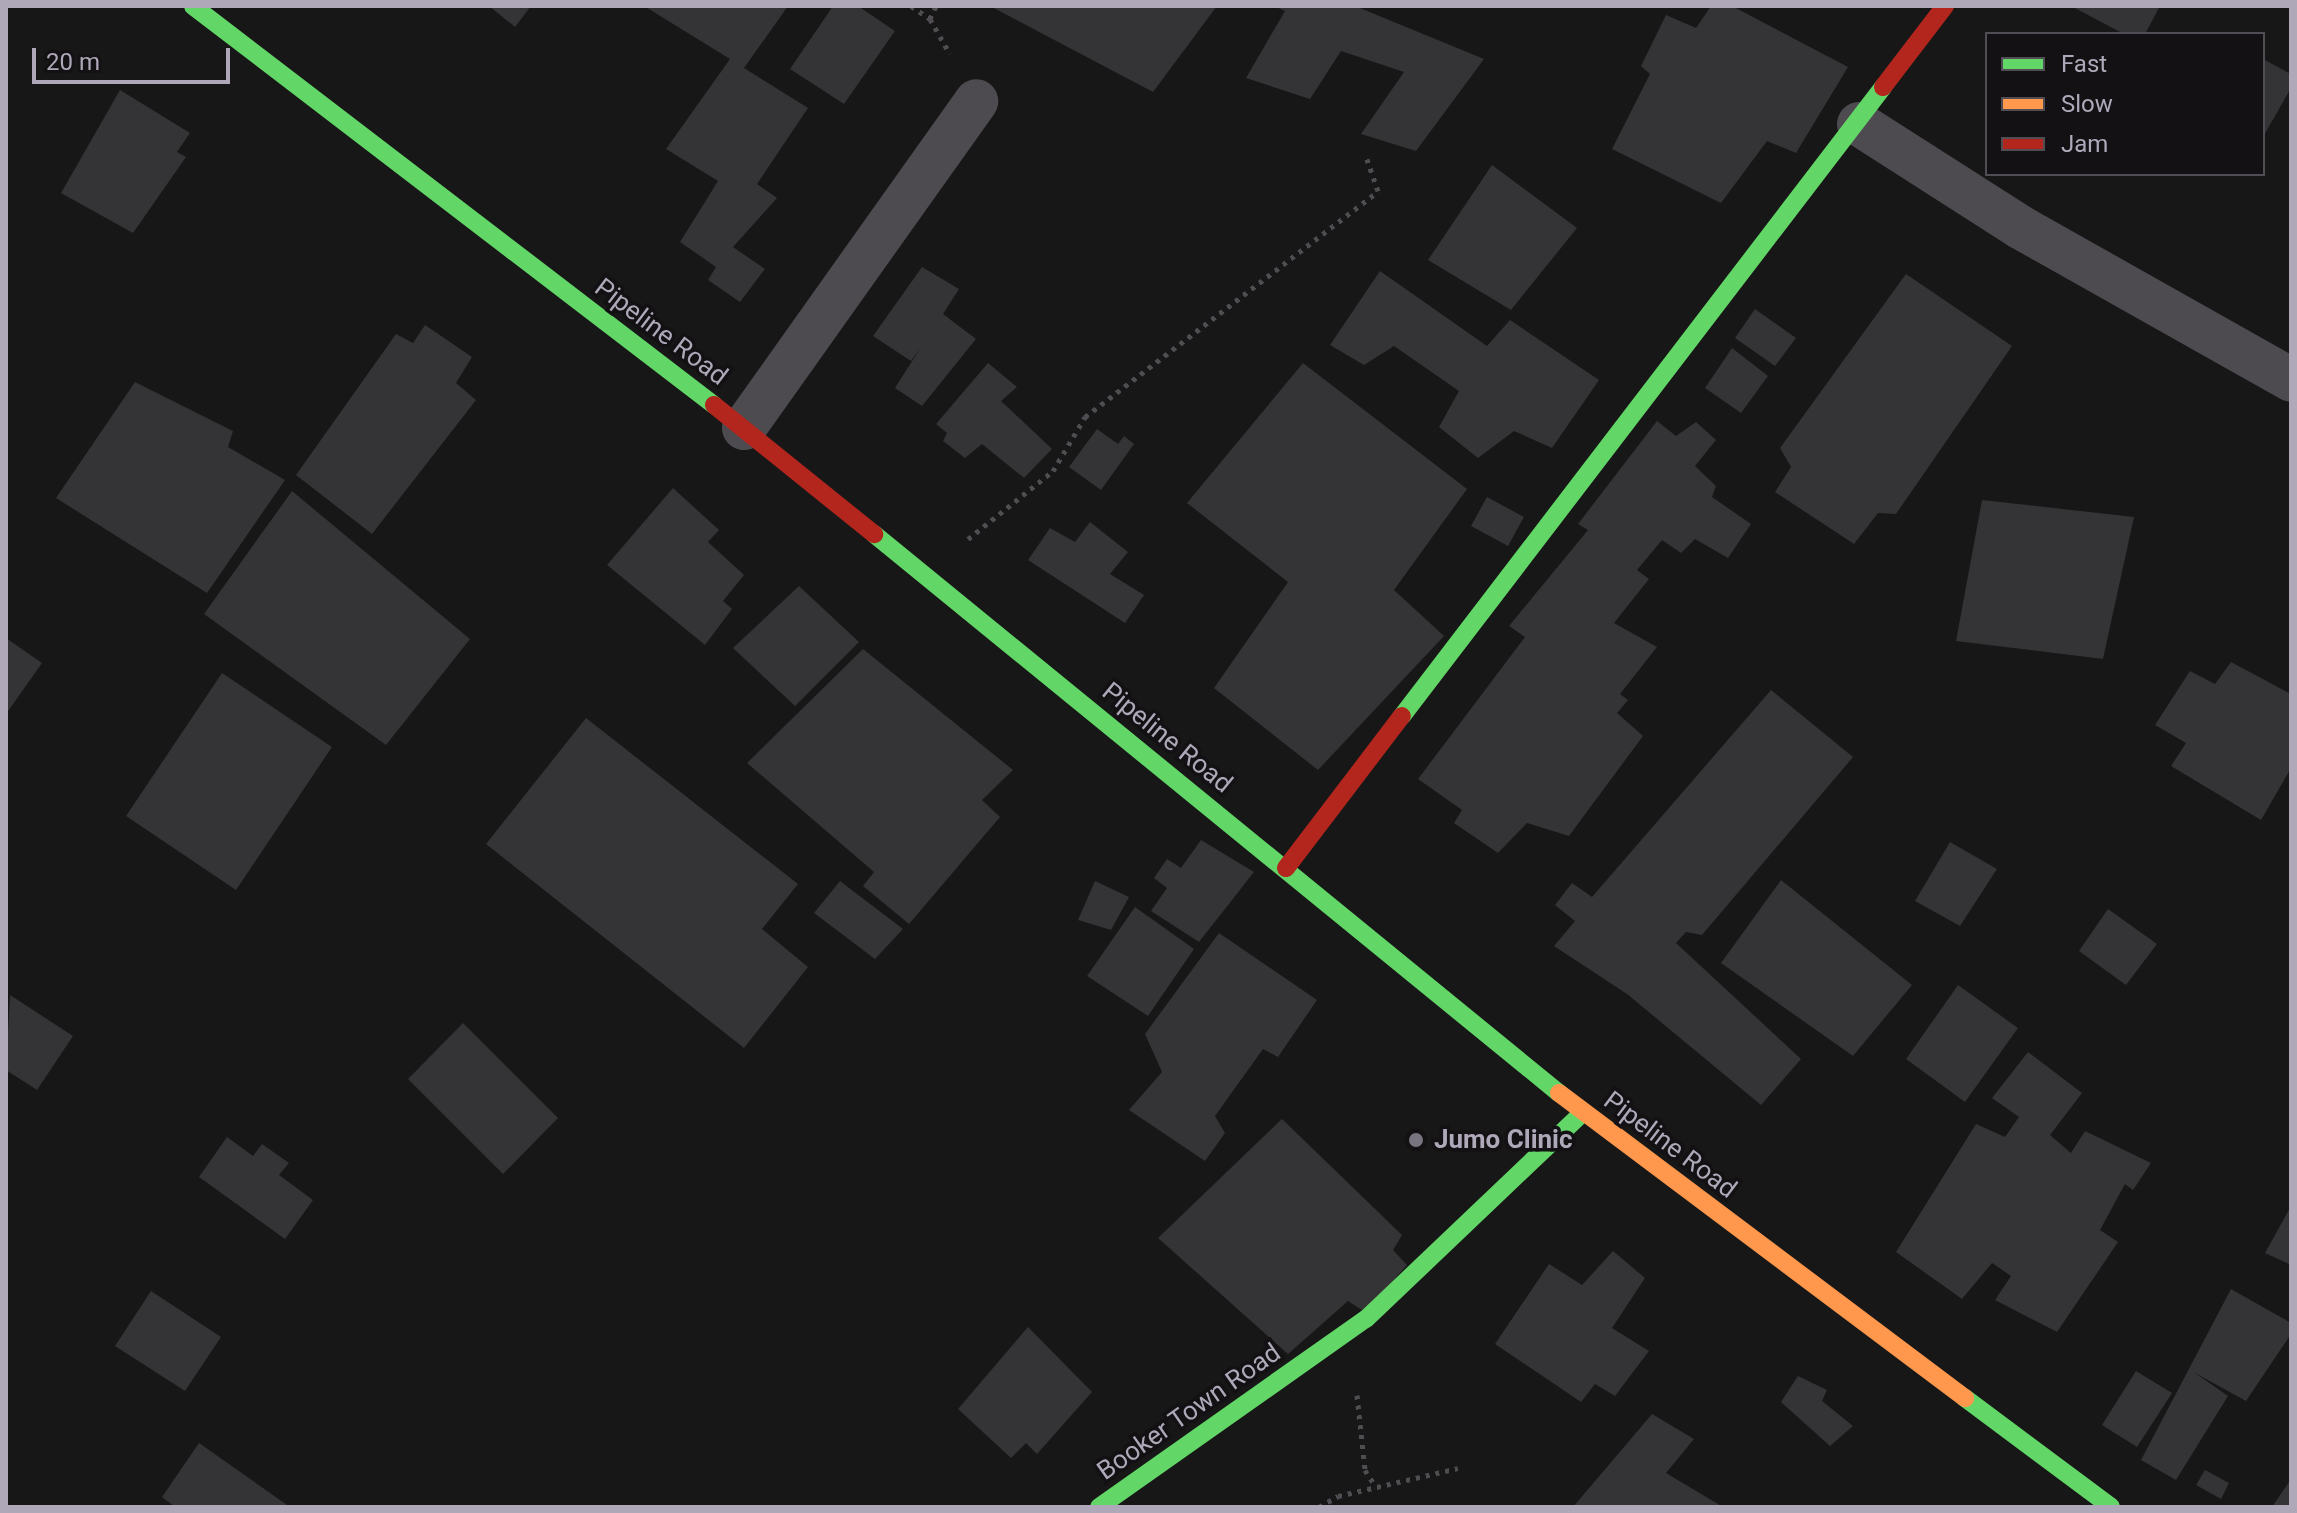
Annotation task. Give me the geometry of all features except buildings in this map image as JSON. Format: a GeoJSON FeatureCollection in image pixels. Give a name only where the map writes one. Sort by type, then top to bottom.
{"type":"FeatureCollection","features":[{"type":"Feature","properties":{"kind":"street","name":"Pipeline Road"},"geometry":{"type":"LineString","coordinates":[[193,6],[744,428],[1583,1112],[2111,1507]]}},
{"type":"Feature","properties":{"kind":"street"},"geometry":{"type":"LineString","coordinates":[[1286,868],[1859,124],[1945,6]]}},
{"type":"Feature","properties":{"kind":"street"},"geometry":{"type":"LineString","coordinates":[[744,428],[976,101]]}},
{"type":"Feature","properties":{"kind":"street"},"geometry":{"type":"LineString","coordinates":[[1859,124],[2020,227],[2291,380]]}},
{"type":"Feature","properties":{"kind":"street","name":"Booker Town Road"},"geometry":{"type":"LineString","coordinates":[[1099,1507],[1366,1319],[1583,1112]]}},
{"type":"Feature","properties":{"kind":"path"},"geometry":{"type":"LineString","coordinates":[[930,19],[936,6]]}},
{"type":"Feature","properties":{"kind":"path"},"geometry":{"type":"LineString","coordinates":[[923,574],[1053,471],[1085,417],[1378,191],[1366,157]]}},
{"type":"Feature","properties":{"kind":"path"},"geometry":{"type":"LineString","coordinates":[[1319,1507],[1338,1496],[1458,1468]]}},
{"type":"Feature","properties":{"kind":"traffic: fast"},"geometry":{"type":"LineString","coordinates":[[193,6],[714,405]]}},
{"type":"Feature","properties":{"kind":"traffic: fast"},"geometry":{"type":"LineString","coordinates":[[1402,716],[1883,87]]}},
{"type":"Feature","properties":{"kind":"traffic: fast"},"geometry":{"type":"LineString","coordinates":[[874,534],[1559,1093]]}},
{"type":"Feature","properties":{"kind":"traffic: fast"},"geometry":{"type":"LineString","coordinates":[[1099,1507],[1366,1319],[1583,1112]]}},
{"type":"Feature","properties":{"kind":"traffic: fast"},"geometry":{"type":"LineString","coordinates":[[1965,1398],[2111,1507]]}},
{"type":"Feature","properties":{"kind":"traffic: slow"},"geometry":{"type":"LineString","coordinates":[[1559,1093],[1965,1398]]}},
{"type":"Feature","properties":{"kind":"traffic: jam"},"geometry":{"type":"LineString","coordinates":[[1883,87],[1945,6]]}},
{"type":"Feature","properties":{"kind":"traffic: jam"},"geometry":{"type":"LineString","coordinates":[[714,405],[874,534]]}},
{"type":"Feature","properties":{"kind":"traffic: jam"},"geometry":{"type":"LineString","coordinates":[[1286,868],[1402,716]]}},
{"type":"Feature","properties":{"kind":"place","name":"Jumo Clinic"},"geometry":{"type":"Point","coordinates":[1416,1140]}}]}
